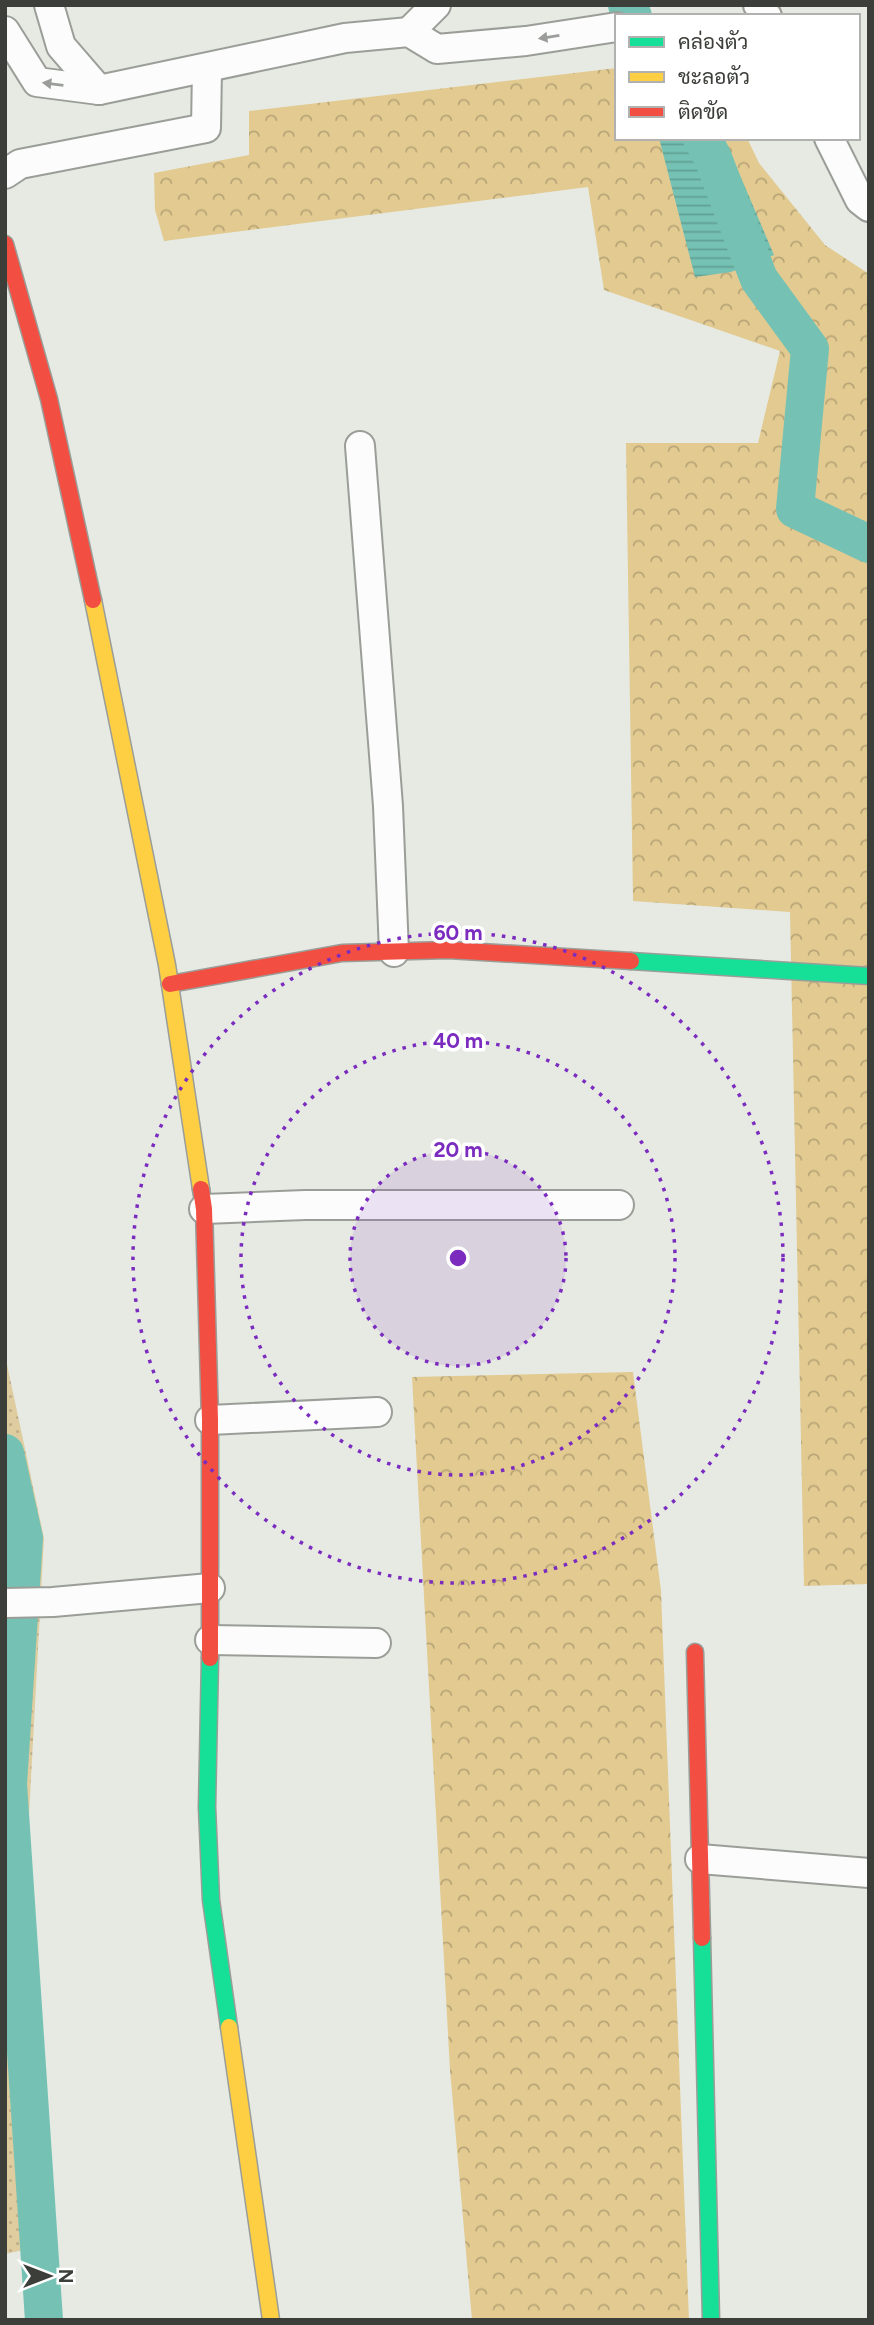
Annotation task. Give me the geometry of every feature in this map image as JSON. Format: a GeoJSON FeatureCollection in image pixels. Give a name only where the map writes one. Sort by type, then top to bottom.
{"type":"FeatureCollection","features":[{"type":"Feature","properties":{"kind":"street"},"geometry":{"type":"LineString","coordinates":[[49,5],[61,46],[99,90]]}},
{"type":"Feature","properties":{"kind":"street"},"geometry":{"type":"LineString","coordinates":[[409,32],[436,5]]}},
{"type":"Feature","properties":{"kind":"street"},"geometry":{"type":"LineString","coordinates":[[5,31],[37,82],[99,90],[345,38],[409,32],[437,49],[526,41],[615,27]]}},
{"type":"Feature","properties":{"kind":"street"},"geometry":{"type":"LineString","coordinates":[[5,174],[12,167],[33,161],[206,128],[207,68]]}},
{"type":"Feature","properties":{"kind":"street"},"geometry":{"type":"LineString","coordinates":[[830,140],[860,200],[869,207]]}},
{"type":"Feature","properties":{"kind":"street"},"geometry":{"type":"LineString","coordinates":[[5,244],[49,399],[99,627],[170,984],[204,1209],[211,1420],[211,1640],[207,1807],[211,1900],[271,2320]]}},
{"type":"Feature","properties":{"kind":"street"},"geometry":{"type":"LineString","coordinates":[[360,446],[388,806],[394,952]]}},
{"type":"Feature","properties":{"kind":"street"},"geometry":{"type":"LineString","coordinates":[[170,984],[342,953],[448,950],[869,976]]}},
{"type":"Feature","properties":{"kind":"street"},"geometry":{"type":"LineString","coordinates":[[204,1209],[305,1205],[619,1205]]}},
{"type":"Feature","properties":{"kind":"street"},"geometry":{"type":"LineString","coordinates":[[211,1420],[377,1412]]}},
{"type":"Feature","properties":{"kind":"street"},"geometry":{"type":"LineString","coordinates":[[5,1603],[54,1602],[210,1588]]}},
{"type":"Feature","properties":{"kind":"street"},"geometry":{"type":"LineString","coordinates":[[211,1640],[376,1643]]}},
{"type":"Feature","properties":{"kind":"street"},"geometry":{"type":"LineString","coordinates":[[695,1652],[711,2320]]}},
{"type":"Feature","properties":{"kind":"street"},"geometry":{"type":"LineString","coordinates":[[700,1859],[869,1874]]}},
{"type":"Feature","properties":{"kind":"shaded area"},"geometry":{"type":"Polygon","coordinates":[[[5,1355],[44,1538],[22,1945],[28,2249],[5,2254],[5,1355]]]}},
{"type":"Feature","properties":{"kind":"green space"},"geometry":{"type":"Polygon","coordinates":[[[615,68],[615,140],[748,140],[759,163],[825,245],[869,274],[869,1584],[804,1586],[790,912],[633,901],[626,443],[758,443],[780,351],[604,290],[588,187],[164,241],[155,210],[154,173],[249,155],[249,111],[615,68]]]}},
{"type":"Feature","properties":{"kind":"green space"},"geometry":{"type":"Polygon","coordinates":[[[633,1372],[661,1591],[689,2320],[472,2320],[450,2070],[412,1377],[633,1372]]]}},
{"type":"Feature","properties":{"kind":"water"},"geometry":{"type":"Polygon","coordinates":[[[660,140],[725,140],[774,255],[731,272],[695,277],[660,140]]]}},
{"type":"Feature","properties":{"kind":"waterway"},"geometry":{"type":"LineString","coordinates":[[627,5],[632,14]]}},
{"type":"Feature","properties":{"kind":"waterway"},"geometry":{"type":"LineString","coordinates":[[703,140],[713,158],[759,279],[810,349],[795,509],[869,544]]}},
{"type":"Feature","properties":{"kind":"waterway"},"geometry":{"type":"LineString","coordinates":[[5,1453],[24,1538],[8,1784],[44,2320]]}},
{"type":"Feature","properties":{"kind":"traffic: fast"},"geometry":{"type":"LineString","coordinates":[[631,961],[869,976]]}},
{"type":"Feature","properties":{"kind":"traffic: fast"},"geometry":{"type":"LineString","coordinates":[[210,1658],[207,1807],[211,1900],[229,2027]]}},
{"type":"Feature","properties":{"kind":"traffic: fast"},"geometry":{"type":"LineString","coordinates":[[702,1938],[711,2320]]}},
{"type":"Feature","properties":{"kind":"traffic: slow"},"geometry":{"type":"LineString","coordinates":[[93,600],[167,965],[201,1189]]}},
{"type":"Feature","properties":{"kind":"traffic: slow"},"geometry":{"type":"LineString","coordinates":[[229,2027],[271,2320]]}},
{"type":"Feature","properties":{"kind":"traffic: jam"},"geometry":{"type":"LineString","coordinates":[[5,244],[49,399],[93,600]]}},
{"type":"Feature","properties":{"kind":"traffic: jam"},"geometry":{"type":"LineString","coordinates":[[170,984],[342,953],[448,950],[631,961]]}},
{"type":"Feature","properties":{"kind":"traffic: jam"},"geometry":{"type":"LineString","coordinates":[[201,1189],[204,1209],[210,1420],[210,1658]]}},
{"type":"Feature","properties":{"kind":"traffic: jam"},"geometry":{"type":"LineString","coordinates":[[695,1652],[702,1938]]}}]}
